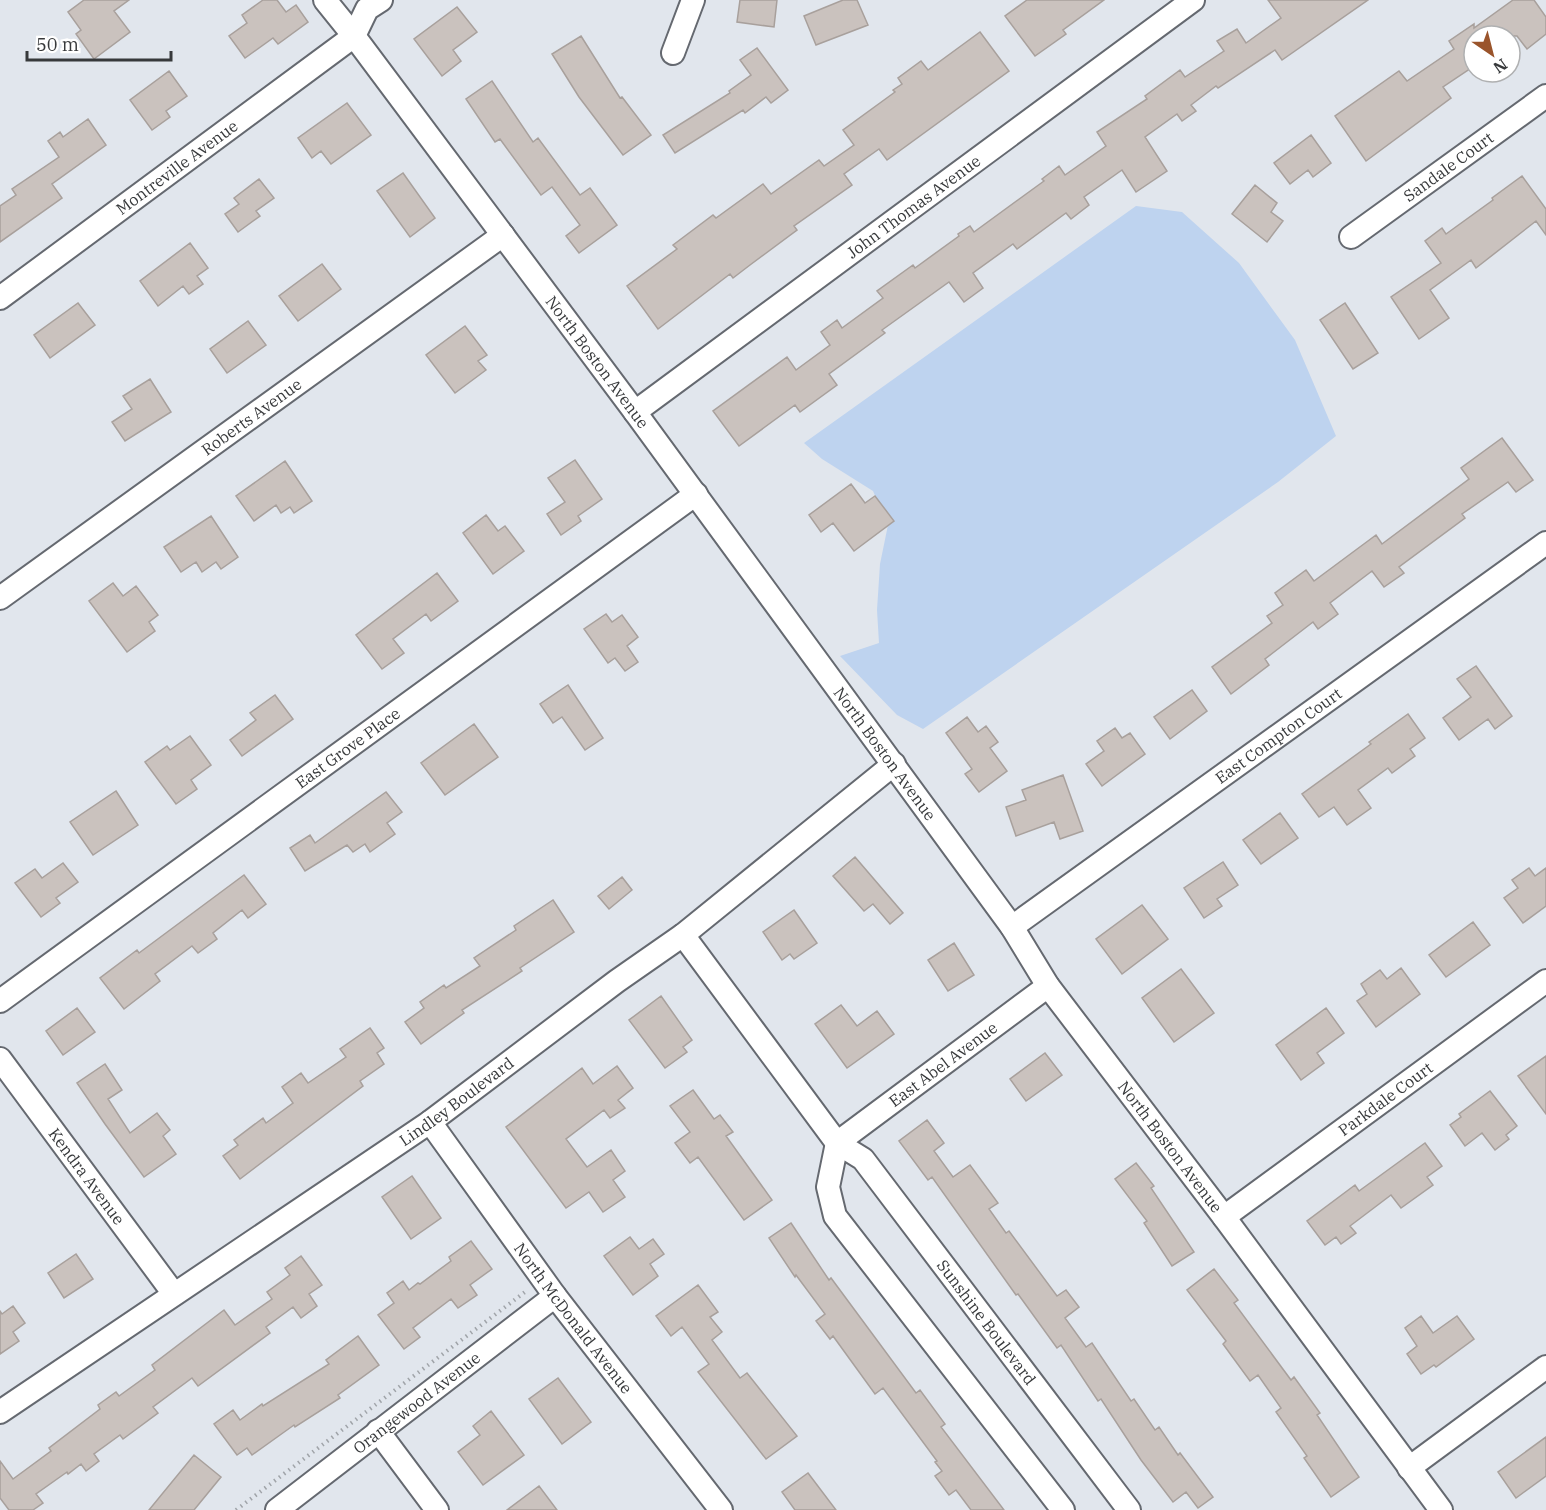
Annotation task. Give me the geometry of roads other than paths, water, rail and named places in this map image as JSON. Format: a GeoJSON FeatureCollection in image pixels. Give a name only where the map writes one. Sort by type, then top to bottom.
{"type":"FeatureCollection","features":[{"type":"Feature","properties":{"kind":"street","name":"North Boston Avenue"},"geometry":{"type":"LineString","coordinates":[[325,0],[696,494],[1012,927],[1048,986],[1224,1217],[1441,1510]]}},
{"type":"Feature","properties":{"kind":"street"},"geometry":{"type":"LineString","coordinates":[[354,36],[368,9],[381,0]]}},
{"type":"Feature","properties":{"kind":"street"},"geometry":{"type":"LineString","coordinates":[[673,53],[693,0]]}},
{"type":"Feature","properties":{"kind":"street","name":"John Thomas Avenue"},"geometry":{"type":"LineString","coordinates":[[635,412],[1193,0]]}},
{"type":"Feature","properties":{"kind":"street","name":"Montreville Avenue"},"geometry":{"type":"LineString","coordinates":[[0,298],[354,36]]}},
{"type":"Feature","properties":{"kind":"street","name":"Sandale Court"},"geometry":{"type":"LineString","coordinates":[[1352,237],[1546,96]]}},
{"type":"Feature","properties":{"kind":"street","name":"Roberts Avenue"},"geometry":{"type":"LineString","coordinates":[[0,598],[503,235]]}},
{"type":"Feature","properties":{"kind":"street","name":"East Grove Place"},"geometry":{"type":"LineString","coordinates":[[0,1001],[696,494]]}},
{"type":"Feature","properties":{"kind":"street","name":"East Compton Court"},"geometry":{"type":"LineString","coordinates":[[1012,927],[1546,543]]}},
{"type":"Feature","properties":{"kind":"street","name":"Lindley Boulevard"},"geometry":{"type":"LineString","coordinates":[[0,1412],[430,1122],[617,981],[683,935],[894,764]]}},
{"type":"Feature","properties":{"kind":"street","name":"Sunshine Boulevard"},"geometry":{"type":"LineString","coordinates":[[683,935],[837,1143],[863,1159],[1129,1510]]}},
{"type":"Feature","properties":{"kind":"street","name":"Parkdale Court"},"geometry":{"type":"LineString","coordinates":[[1224,1217],[1546,981]]}},
{"type":"Feature","properties":{"kind":"street","name":"East Abel Avenue"},"geometry":{"type":"LineString","coordinates":[[837,1143],[1048,986]]}},
{"type":"Feature","properties":{"kind":"street","name":"Kendra Avenue"},"geometry":{"type":"LineString","coordinates":[[0,1059],[174,1294]]}},
{"type":"Feature","properties":{"kind":"street","name":"North McDonald Avenue"},"geometry":{"type":"LineString","coordinates":[[430,1122],[552,1291],[721,1510]]}},
{"type":"Feature","properties":{"kind":"street"},"geometry":{"type":"LineString","coordinates":[[837,1143],[828,1187],[835,1216],[1063,1510]]}},
{"type":"Feature","properties":{"kind":"street","name":"Orangewood Avenue"},"geometry":{"type":"LineString","coordinates":[[277,1510],[552,1291]]}},
{"type":"Feature","properties":{"kind":"street"},"geometry":{"type":"LineString","coordinates":[[1409,1468],[1546,1367]]}},
{"type":"Feature","properties":{"kind":"street"},"geometry":{"type":"LineString","coordinates":[[378,1431],[437,1510]]}}]}
